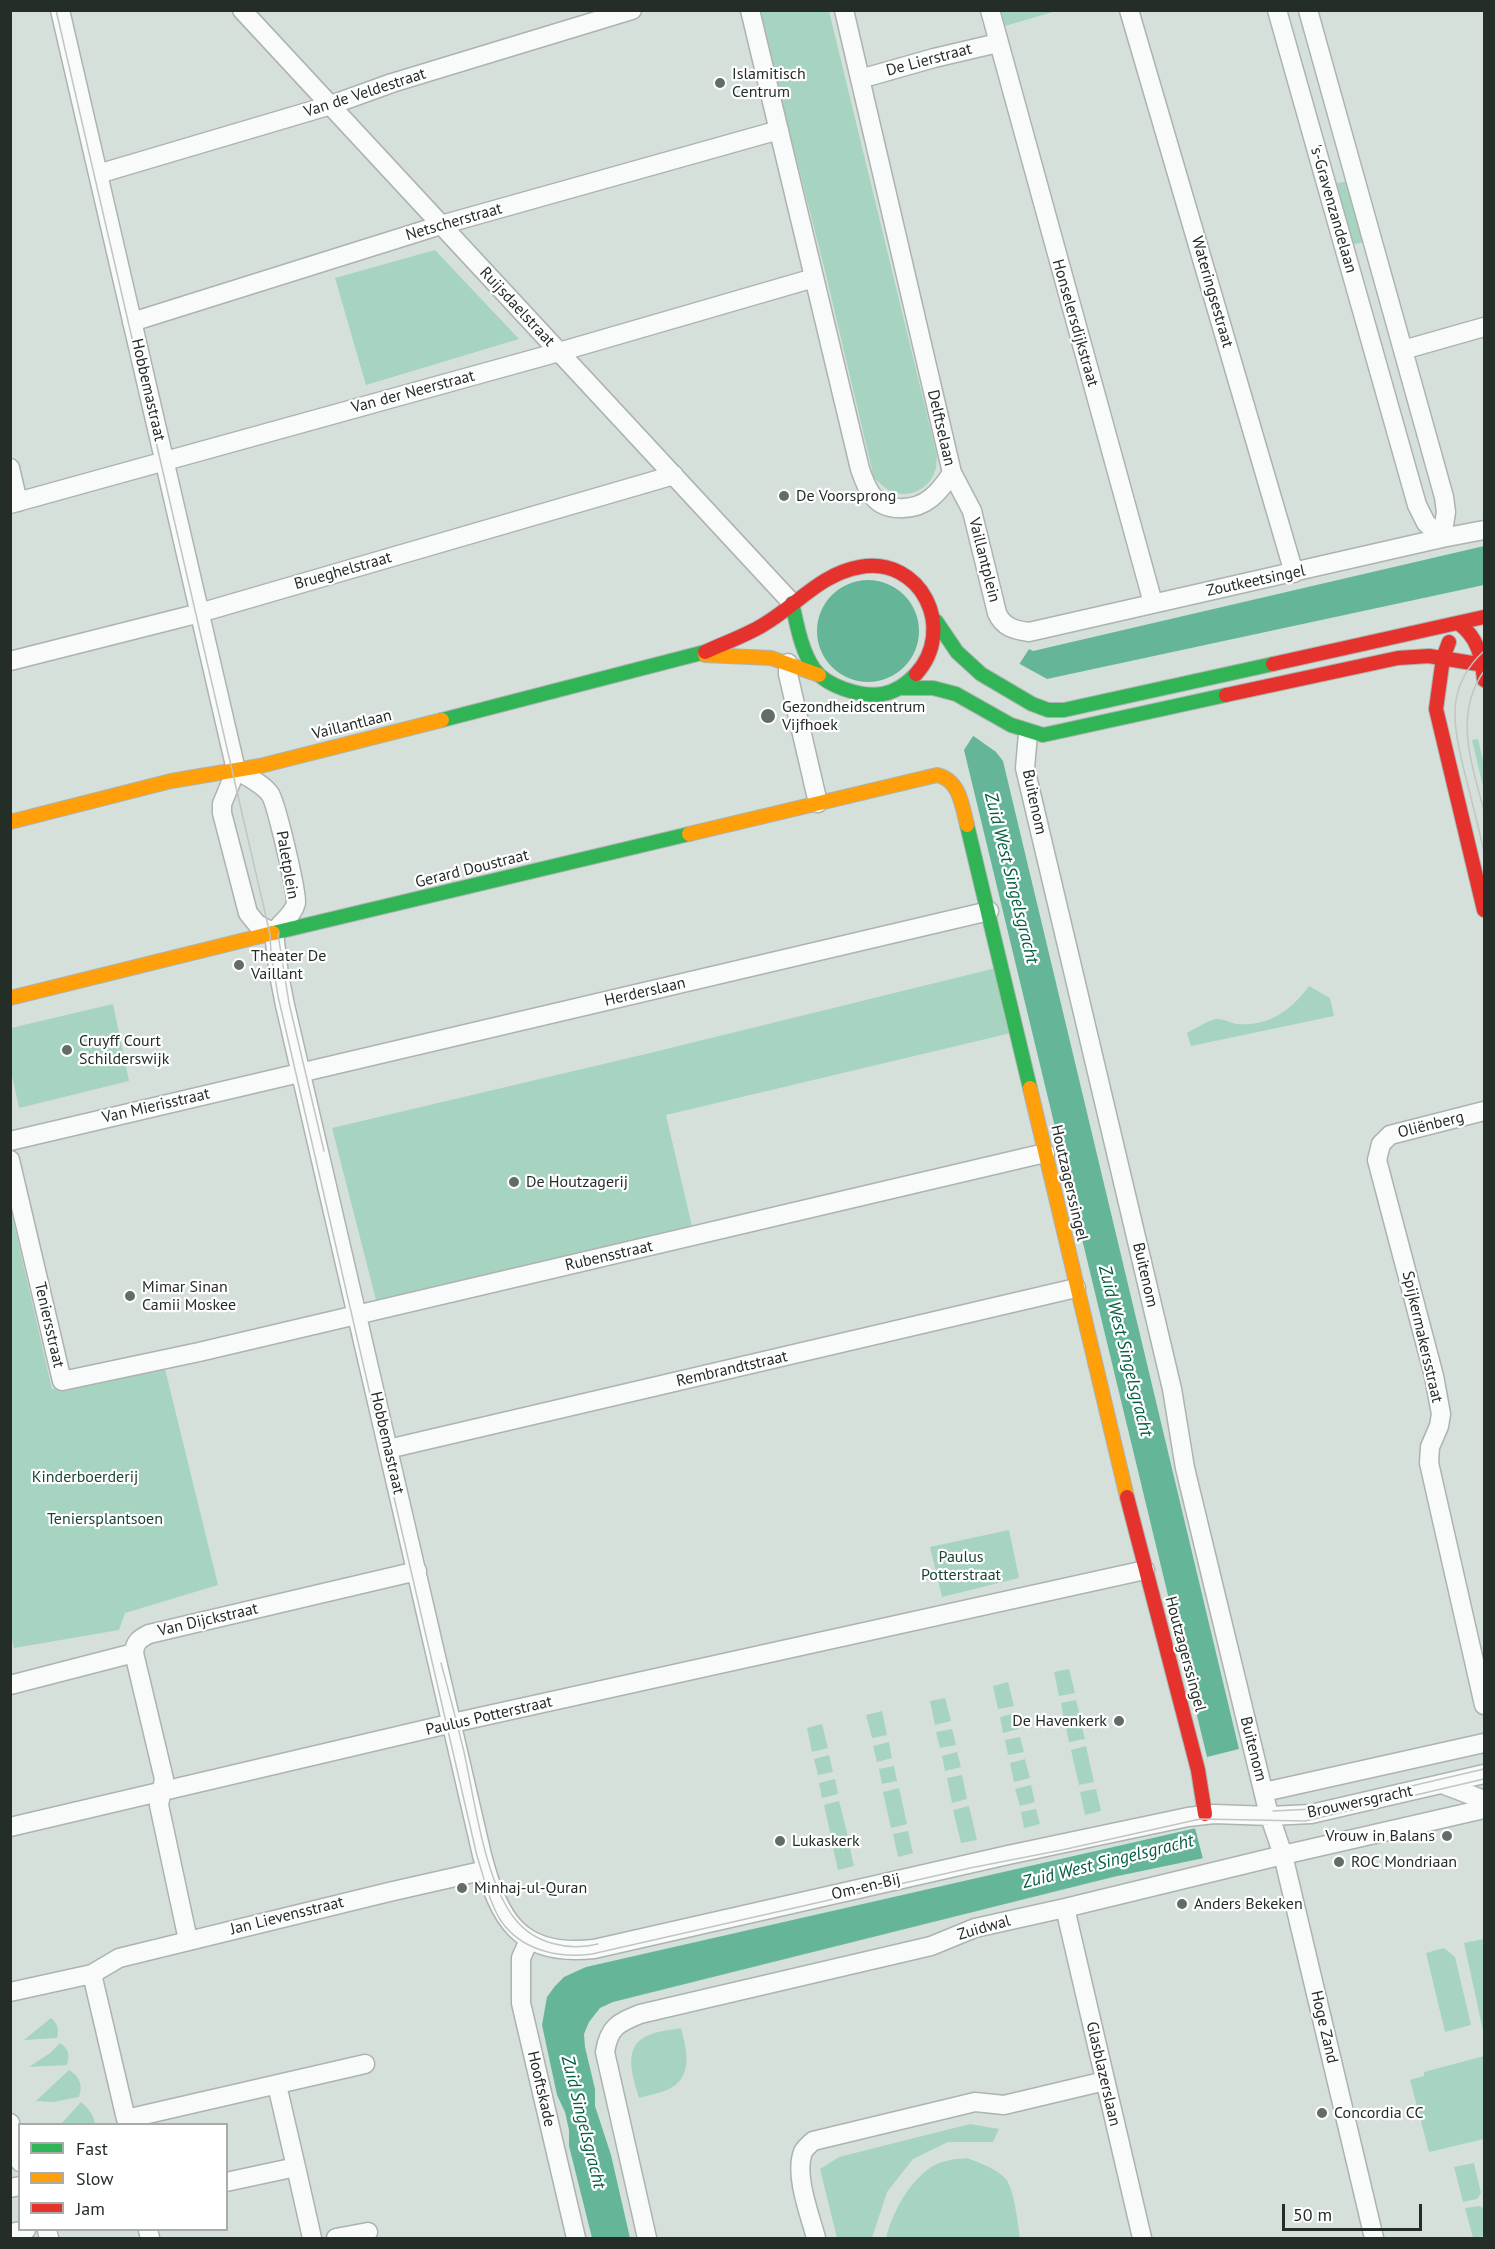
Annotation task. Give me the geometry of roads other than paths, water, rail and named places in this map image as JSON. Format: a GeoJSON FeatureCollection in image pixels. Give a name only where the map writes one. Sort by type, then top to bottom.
{"type":"FeatureCollection","features":[{"type":"Feature","properties":{"kind":"main road"},"geometry":{"type":"LineString","coordinates":[[1484,665],[1443,658],[1415,656],[1398,658],[1043,735],[1022,731],[964,698],[936,688],[922,686],[903,688],[886,695],[865,696],[847,692],[819,675],[802,645],[792,603],[841,572],[876,565],[900,572],[922,589],[932,607],[936,621],[966,661],[1002,688],[1048,710],[1064,710],[1485,617]]}},
{"type":"Feature","properties":{"kind":"main road","name":"Vaillantlaan"},"geometry":{"type":"LineString","coordinates":[[10,822],[171,781],[269,764],[700,655],[762,626],[792,603]]}},
{"type":"Feature","properties":{"kind":"main road"},"geometry":{"type":"LineString","coordinates":[[903,688],[919,672],[928,656],[936,621]]}},
{"type":"Feature","properties":{"kind":"main road"},"geometry":{"type":"LineString","coordinates":[[1458,623],[1443,658],[1436,710],[1485,910]]}},
{"type":"Feature","properties":{"kind":"main road"},"geometry":{"type":"LineString","coordinates":[[1458,623],[1468,629],[1475,639],[1484,665],[1485,680]]}},
{"type":"Feature","properties":{"kind":"main road","name":"Vaillantlaan"},"geometry":{"type":"LineString","coordinates":[[700,655],[771,658],[819,675]]}},
{"type":"Feature","properties":{"kind":"main road","name":"Gerard Doustraat"},"geometry":{"type":"LineString","coordinates":[[10,998],[942,775]]}},
{"type":"Feature","properties":{"kind":"main road","name":"Houtzagerssingel"},"geometry":{"type":"LineString","coordinates":[[942,775],[950,780],[960,796],[1145,1570],[1210,1814]]}},
{"type":"Feature","properties":{"kind":"street","name":"Hobbemastraat"},"geometry":{"type":"LineString","coordinates":[[60,10],[236,770]]}},
{"type":"Feature","properties":{"kind":"street","name":"Ruijsdaelstraat"},"geometry":{"type":"LineString","coordinates":[[242,10],[792,603]]}},
{"type":"Feature","properties":{"kind":"street","name":"Van de Veldestraat"},"geometry":{"type":"LineString","coordinates":[[98,174],[331,105],[392,83],[632,10]]}},
{"type":"Feature","properties":{"kind":"street","name":"Delftselaan"},"geometry":{"type":"LineString","coordinates":[[750,10],[860,469],[872,495],[880,503],[893,508],[915,507],[931,498],[952,472],[844,10]]}},
{"type":"Feature","properties":{"kind":"street","name":"Honselersdijkstraat"},"geometry":{"type":"LineString","coordinates":[[990,10],[1153,603]]}},
{"type":"Feature","properties":{"kind":"street","name":"Wateringsestraat"},"geometry":{"type":"LineString","coordinates":[[1129,10],[1294,573]]}},
{"type":"Feature","properties":{"kind":"street","name":"'s-Gravenzandelaan"},"geometry":{"type":"LineString","coordinates":[[1277,10],[1420,513],[1426,523],[1442,538]]}},
{"type":"Feature","properties":{"kind":"street","name":"'s-Gravenzandelaan"},"geometry":{"type":"LineString","coordinates":[[1308,10],[1444,497],[1446,512],[1442,538]]}},
{"type":"Feature","properties":{"kind":"street","name":"De Lierstraat"},"geometry":{"type":"LineString","coordinates":[[860,79],[998,43]]}},
{"type":"Feature","properties":{"kind":"street","name":"Netscherstraat"},"geometry":{"type":"LineString","coordinates":[[132,322],[441,225],[779,130]]}},
{"type":"Feature","properties":{"kind":"street","name":"Van der Neerstraat"},"geometry":{"type":"LineString","coordinates":[[14,503],[559,352],[814,278]]}},
{"type":"Feature","properties":{"kind":"street"},"geometry":{"type":"LineString","coordinates":[[1403,350],[1485,327]]}},
{"type":"Feature","properties":{"kind":"street"},"geometry":{"type":"LineString","coordinates":[[1389,407],[1417,399]]}},
{"type":"Feature","properties":{"kind":"street"},"geometry":{"type":"LineString","coordinates":[[10,468],[14,503]]}},
{"type":"Feature","properties":{"kind":"street","name":"Vaillantplein"},"geometry":{"type":"LineString","coordinates":[[952,472],[972,511],[1000,621],[1015,630],[1029,632]]}},
{"type":"Feature","properties":{"kind":"street","name":"Brueghelstraat"},"geometry":{"type":"LineString","coordinates":[[10,661],[200,612],[674,475]]}},
{"type":"Feature","properties":{"kind":"street","name":"Zoutkeetsingel"},"geometry":{"type":"LineString","coordinates":[[1029,632],[1485,530]]}},
{"type":"Feature","properties":{"kind":"street"},"geometry":{"type":"LineString","coordinates":[[788,663],[788,674],[818,803]]}},
{"type":"Feature","properties":{"kind":"street","name":"Buitenom"},"geometry":{"type":"LineString","coordinates":[[1022,731],[1025,768],[1172,1389],[1185,1468],[1270,1816]]}},
{"type":"Feature","properties":{"kind":"street"},"geometry":{"type":"LineString","coordinates":[[236,770],[222,804],[222,813],[248,913],[257,924],[274,933]]}},
{"type":"Feature","properties":{"kind":"street","name":"Paletplein"},"geometry":{"type":"LineString","coordinates":[[236,770],[269,792],[278,816],[297,902],[290,915],[274,933]]}},
{"type":"Feature","properties":{"kind":"street","name":"Herderslaan"},"geometry":{"type":"LineString","coordinates":[[302,1073],[988,911]]}},
{"type":"Feature","properties":{"kind":"street","name":"Hobbemastraat"},"geometry":{"type":"LineString","coordinates":[[274,933],[279,975],[486,1870],[496,1902],[515,1929],[529,1940]]}},
{"type":"Feature","properties":{"kind":"street","name":"Van Mierisstraat"},"geometry":{"type":"LineString","coordinates":[[10,1140],[302,1073]]}},
{"type":"Feature","properties":{"kind":"street","name":"Oliënberg"},"geometry":{"type":"LineString","coordinates":[[1381,1144],[1390,1135],[1485,1111]]}},
{"type":"Feature","properties":{"kind":"street","name":"Spijkermakersstraat"},"geometry":{"type":"LineString","coordinates":[[1381,1144],[1377,1160],[1434,1376],[1441,1414],[1439,1426],[1430,1447],[1429,1463],[1485,1705]]}},
{"type":"Feature","properties":{"kind":"street","name":"Rubensstraat"},"geometry":{"type":"LineString","coordinates":[[172,1358],[1045,1153]]}},
{"type":"Feature","properties":{"kind":"street","name":"Teniersstraat"},"geometry":{"type":"LineString","coordinates":[[10,1160],[62,1381],[172,1358]]}},
{"type":"Feature","properties":{"kind":"street","name":"Rembrandtstraat"},"geometry":{"type":"LineString","coordinates":[[388,1449],[1076,1288]]}},
{"type":"Feature","properties":{"kind":"street","name":"Paulus Potterstraat"},"geometry":{"type":"LineString","coordinates":[[10,1827],[452,1724],[1145,1570]]}},
{"type":"Feature","properties":{"kind":"street","name":"Van Dijckstraat"},"geometry":{"type":"LineString","coordinates":[[134,1653],[135,1644],[140,1638],[149,1634],[417,1571]]}},
{"type":"Feature","properties":{"kind":"street"},"geometry":{"type":"LineString","coordinates":[[10,1685],[134,1653],[164,1779],[159,1804],[189,1940]]}},
{"type":"Feature","properties":{"kind":"street","name":"Brouwersgracht"},"geometry":{"type":"LineString","coordinates":[[1264,1792],[1485,1743]]}},
{"type":"Feature","properties":{"kind":"street","name":"Brouwersgracht"},"geometry":{"type":"LineString","coordinates":[[1210,1814],[1293,1816],[1330,1811],[1485,1774]]}},
{"type":"Feature","properties":{"kind":"street"},"geometry":{"type":"LineString","coordinates":[[1442,1784],[1485,1800]]}},
{"type":"Feature","properties":{"kind":"street","name":"Brouwersgracht"},"geometry":{"type":"LineString","coordinates":[[1283,1855],[1485,1809]]}},
{"type":"Feature","properties":{"kind":"street","name":"Om-en-Bij"},"geometry":{"type":"LineString","coordinates":[[529,1940],[567,1951],[594,1949],[1008,1855],[1210,1814]]}},
{"type":"Feature","properties":{"kind":"street","name":"Hoge Zand"},"geometry":{"type":"LineString","coordinates":[[1270,1816],[1283,1855],[1374,2238]]}},
{"type":"Feature","properties":{"kind":"street","name":"Zuidwal"},"geometry":{"type":"LineString","coordinates":[[647,2238],[616,2109],[605,2052],[607,2039],[612,2029],[625,2020],[639,2014],[931,1946],[975,1928],[1283,1855]]}},
{"type":"Feature","properties":{"kind":"street","name":"Jan Lievensstraat"},"geometry":{"type":"LineString","coordinates":[[10,1992],[92,1974],[119,1958],[189,1940],[486,1870]]}},
{"type":"Feature","properties":{"kind":"street","name":"Glasblazerslaan"},"geometry":{"type":"LineString","coordinates":[[1065,1908],[1142,2238]]}},
{"type":"Feature","properties":{"kind":"street","name":"Hooftskade"},"geometry":{"type":"LineString","coordinates":[[529,1940],[521,1958],[521,2003],[576,2238]]}},
{"type":"Feature","properties":{"kind":"street"},"geometry":{"type":"LineString","coordinates":[[92,1974],[126,2118],[365,2064]]}},
{"type":"Feature","properties":{"kind":"street"},"geometry":{"type":"LineString","coordinates":[[816,2238],[803,2188],[800,2166],[804,2151],[813,2140],[975,2102],[1004,2105],[1105,2081]]}},
{"type":"Feature","properties":{"kind":"street"},"geometry":{"type":"LineString","coordinates":[[277,2085],[312,2238]]}},
{"type":"Feature","properties":{"kind":"street"},"geometry":{"type":"LineString","coordinates":[[10,2123],[18,2154]]}},
{"type":"Feature","properties":{"kind":"street"},"geometry":{"type":"LineString","coordinates":[[228,2182],[296,2166]]}},
{"type":"Feature","properties":{"kind":"street"},"geometry":{"type":"LineString","coordinates":[[336,2238],[368,2232]]}},
{"type":"Feature","properties":{"kind":"water"},"geometry":{"type":"Polygon","coordinates":[[[1484,546],[1484,585],[1047,679],[996,752],[1003,761],[1239,1749],[1204,1858],[1113,1877],[613,2002],[600,2008],[589,2022],[584,2034],[585,2047],[595,2089],[595,2106],[611,2155],[630,2238],[592,2238],[569,2146],[569,2130],[565,2112],[557,2095],[542,2025],[547,1997],[564,1977],[586,1967],[1201,1827],[1218,1805],[1218,1793],[1207,1757],[964,750],[1029,649],[1033,651],[1484,546]]]}},
{"type":"Feature","properties":{"kind":"water"},"geometry":{"type":"Polygon","coordinates":[[[868,580],[888,584],[904,595],[915,611],[919,631],[915,651],[904,667],[888,678],[868,682],[848,678],[832,667],[821,651],[817,631],[821,611],[832,595],[848,584],[868,580]]]}},
{"type":"Feature","properties":{"kind":"tram line"},"geometry":{"type":"LineString","coordinates":[[56,10],[270,934],[278,996],[477,1856],[490,1898],[501,1921],[509,1931],[530,1946],[542,1950],[567,1955],[592,1954],[970,1868],[1200,1819],[1305,1821],[1484,1779]]}},
{"type":"Feature","properties":{"kind":"tram line"},"geometry":{"type":"LineString","coordinates":[[1484,651],[1463,678],[1455,707],[1460,753],[1484,852]]}},
{"type":"Feature","properties":{"kind":"tram line"},"geometry":{"type":"LineString","coordinates":[[1484,671],[1469,705],[1467,722],[1471,758],[1484,811]]}},
{"type":"Feature","properties":{"kind":"tram line"},"geometry":{"type":"LineString","coordinates":[[278,934],[289,1003],[324,1151]]}},
{"type":"Feature","properties":{"kind":"tram line"},"geometry":{"type":"LineString","coordinates":[[441,1663],[464,1752],[488,1862],[504,1903],[523,1928],[542,1940],[575,1947],[598,1944]]}},
{"type":"Feature","properties":{"kind":"tram line"},"geometry":{"type":"LineString","coordinates":[[1273,1811],[1313,1809],[1484,1769]]}},
{"type":"Feature","properties":{"kind":"place","name":"Islamitisch Centrum"},"geometry":{"type":"Point","coordinates":[720,83]}},
{"type":"Feature","properties":{"kind":"place","name":"De Voorsprong"},"geometry":{"type":"Point","coordinates":[784,496]}},
{"type":"Feature","properties":{"kind":"place","name":"Gezondheidscentrum Vijfhoek"},"geometry":{"type":"Point","coordinates":[768,716]}},
{"type":"Feature","properties":{"kind":"place","name":"Theater De Vaillant"},"geometry":{"type":"Point","coordinates":[239,965]}},
{"type":"Feature","properties":{"kind":"place","name":"Cruyff Court Schilderswijk"},"geometry":{"type":"Point","coordinates":[67,1050]}},
{"type":"Feature","properties":{"kind":"place","name":"De Houtzagerij"},"geometry":{"type":"Point","coordinates":[514,1182]}},
{"type":"Feature","properties":{"kind":"place","name":"Mimar Sinan Camii Moskee"},"geometry":{"type":"Point","coordinates":[130,1296]}},
{"type":"Feature","properties":{"kind":"place","name":"De Havenkerk"},"geometry":{"type":"Point","coordinates":[1119,1721]}},
{"type":"Feature","properties":{"kind":"place","name":"Vrouw in Balans"},"geometry":{"type":"Point","coordinates":[1447,1836]}},
{"type":"Feature","properties":{"kind":"place","name":"Lukaskerk"},"geometry":{"type":"Point","coordinates":[780,1841]}},
{"type":"Feature","properties":{"kind":"place","name":"ROC Mondriaan"},"geometry":{"type":"Point","coordinates":[1339,1862]}},
{"type":"Feature","properties":{"kind":"place","name":"Minhaj-ul-Quran"},"geometry":{"type":"Point","coordinates":[462,1888]}},
{"type":"Feature","properties":{"kind":"place","name":"Anders Bekeken"},"geometry":{"type":"Point","coordinates":[1182,1904]}},
{"type":"Feature","properties":{"kind":"place","name":"Concordia CC"},"geometry":{"type":"Point","coordinates":[1322,2113]}},
{"type":"Feature","properties":{"kind":"water label","name":"Zuid West Singelsgracht"},"geometry":{"type":"Point","coordinates":[1011,878]}},
{"type":"Feature","properties":{"kind":"water label","name":"Zuid West Singelsgracht"},"geometry":{"type":"Point","coordinates":[1125,1351]}},
{"type":"Feature","properties":{"kind":"water label","name":"Zuid West Singelsgracht"},"geometry":{"type":"Point","coordinates":[1108,1862]}},
{"type":"Feature","properties":{"kind":"water label","name":"Zuid Singelsgracht"},"geometry":{"type":"Point","coordinates":[583,2122]}},
{"type":"Feature","properties":{"kind":"park label","name":"Kinderboerderij"},"geometry":{"type":"Point","coordinates":[85,1477]}},
{"type":"Feature","properties":{"kind":"park label","name":"Teniersplantsoen"},"geometry":{"type":"Point","coordinates":[105,1519]}}]}
